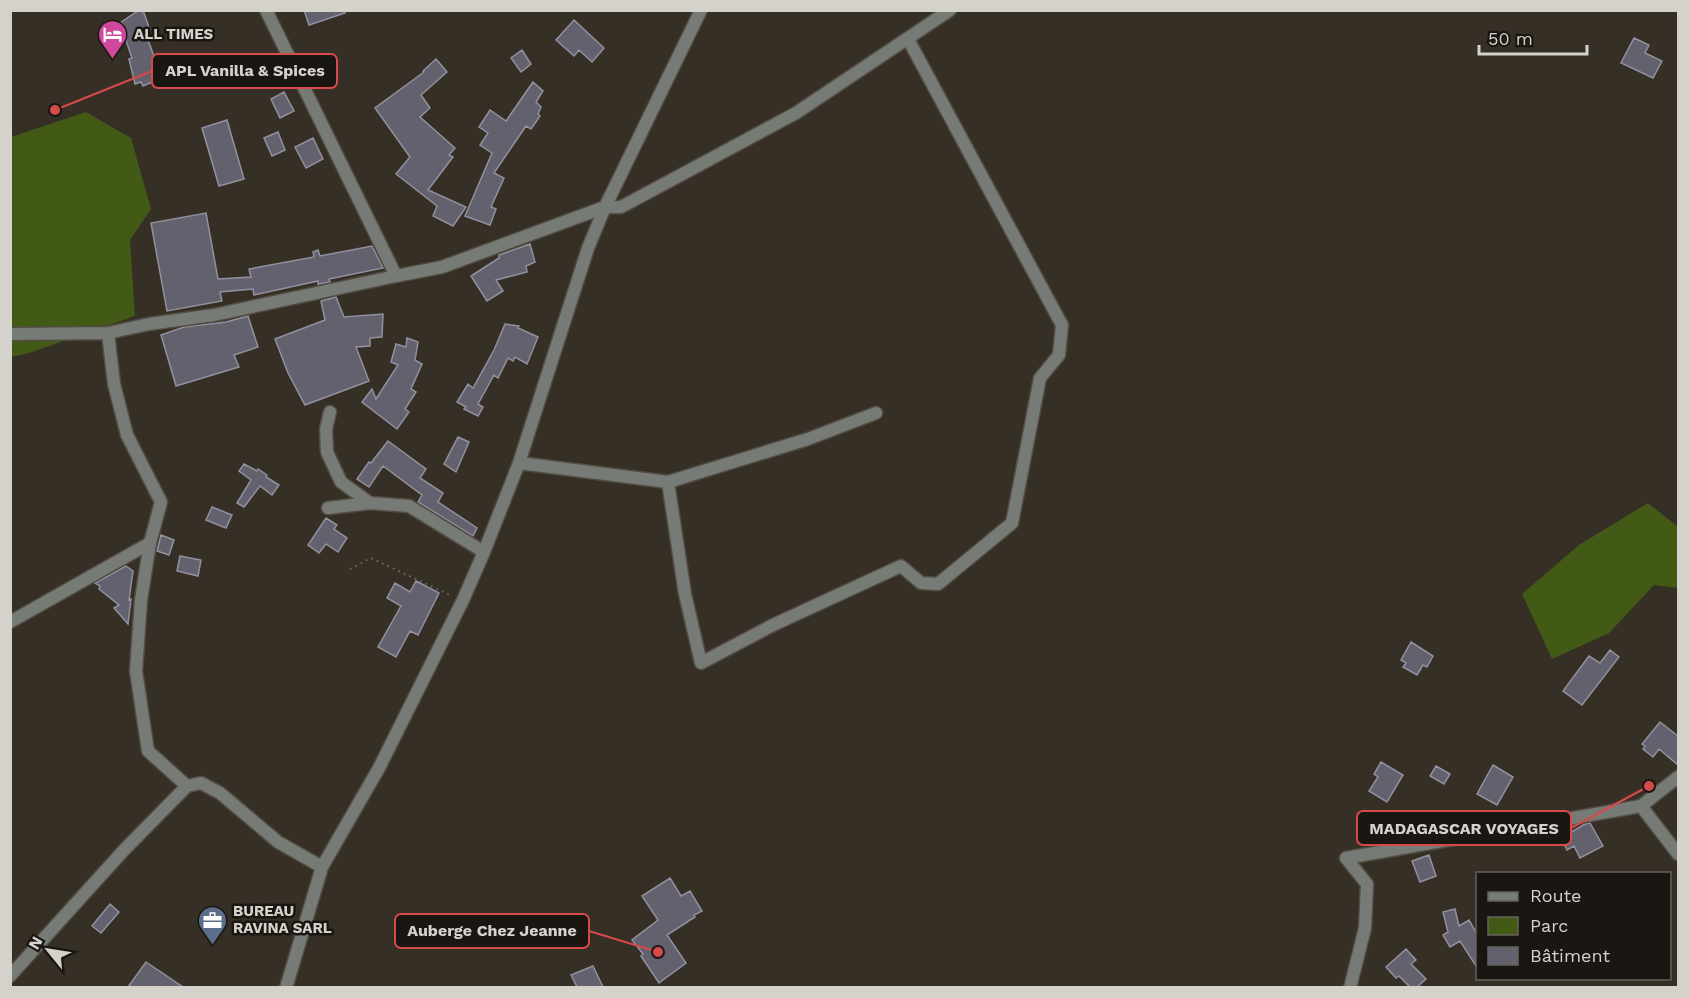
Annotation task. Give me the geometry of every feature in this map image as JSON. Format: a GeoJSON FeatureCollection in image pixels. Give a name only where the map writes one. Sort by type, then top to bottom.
{"type":"FeatureCollection","features":[{"type":"Feature","properties":{"kind":"street"},"geometry":{"type":"LineString","coordinates":[[266,10],[396,276]]}},
{"type":"Feature","properties":{"kind":"street"},"geometry":{"type":"LineString","coordinates":[[286,987],[322,867],[379,768],[464,600],[519,463],[588,248],[605,207],[701,10]]}},
{"type":"Feature","properties":{"kind":"street"},"geometry":{"type":"LineString","coordinates":[[10,334],[108,333],[149,324],[214,315],[442,267],[605,207],[621,207],[796,113],[950,10]]}},
{"type":"Feature","properties":{"kind":"street"},"geometry":{"type":"LineString","coordinates":[[668,482],[685,594],[701,663],[774,625],[901,566],[921,583],[938,584],[1012,523],[1040,378],[1059,355],[1062,325],[908,39]]}},
{"type":"Feature","properties":{"kind":"street"},"geometry":{"type":"LineString","coordinates":[[108,333],[114,384],[127,435],[161,502],[150,543],[141,600],[136,671],[148,751],[188,786]]}},
{"type":"Feature","properties":{"kind":"street"},"geometry":{"type":"LineString","coordinates":[[330,412],[326,429],[327,452],[341,482],[370,503]]}},
{"type":"Feature","properties":{"kind":"street"},"geometry":{"type":"LineString","coordinates":[[519,463],[668,482],[808,439],[876,413]]}},
{"type":"Feature","properties":{"kind":"street"},"geometry":{"type":"LineString","coordinates":[[328,508],[370,503],[409,506],[484,552]]}},
{"type":"Feature","properties":{"kind":"street"},"geometry":{"type":"LineString","coordinates":[[10,622],[150,543]]}},
{"type":"Feature","properties":{"kind":"street"},"geometry":{"type":"LineString","coordinates":[[1350,987],[1365,928],[1367,884],[1346,858],[1641,806],[1678,777]]}},
{"type":"Feature","properties":{"kind":"street"},"geometry":{"type":"LineString","coordinates":[[10,976],[124,850],[188,786],[201,783],[220,793],[278,842],[322,867]]}},
{"type":"Feature","properties":{"kind":"street"},"geometry":{"type":"LineString","coordinates":[[1641,806],[1678,854]]}},
{"type":"Feature","properties":{"kind":"path"},"geometry":{"type":"LineString","coordinates":[[350,569],[371,558],[464,600]]}},
{"type":"Feature","properties":{"kind":"green space"},"geometry":{"type":"Polygon","coordinates":[[[86,112],[131,138],[151,209],[130,240],[135,316],[29,353],[11,357],[11,137],[86,112]]]}},
{"type":"Feature","properties":{"kind":"green space"},"geometry":{"type":"Polygon","coordinates":[[[1648,503],[1678,527],[1678,588],[1654,585],[1609,633],[1552,659],[1522,594],[1579,545],[1648,503]]]}},
{"type":"Feature","properties":{"kind":"building"},"geometry":{"type":"Polygon","coordinates":[[[139,10],[143,10],[150,30],[145,32],[161,75],[156,78],[157,80],[143,86],[141,82],[135,84],[129,59],[132,58],[120,23],[139,10]]]}},
{"type":"Feature","properties":{"kind":"building"},"geometry":{"type":"Polygon","coordinates":[[[304,10],[345,10],[345,13],[309,25],[304,10]]]}},
{"type":"Feature","properties":{"kind":"building"},"geometry":{"type":"Polygon","coordinates":[[[574,20],[604,48],[592,62],[579,50],[574,56],[556,40],[574,20]]]}},
{"type":"Feature","properties":{"kind":"building"},"geometry":{"type":"Polygon","coordinates":[[[1634,38],[1649,45],[1645,53],[1662,61],[1653,78],[1621,63],[1634,38]]]}},
{"type":"Feature","properties":{"kind":"building"},"geometry":{"type":"Polygon","coordinates":[[[522,50],[531,64],[521,72],[511,58],[522,50]]]}},
{"type":"Feature","properties":{"kind":"building"},"geometry":{"type":"Polygon","coordinates":[[[436,59],[447,72],[421,95],[430,108],[420,117],[455,148],[449,155],[453,157],[428,190],[466,207],[453,226],[433,216],[437,206],[396,174],[410,157],[375,108],[424,72],[436,59]]]}},
{"type":"Feature","properties":{"kind":"building"},"geometry":{"type":"Polygon","coordinates":[[[533,82],[543,91],[536,102],[541,107],[538,114],[540,116],[531,129],[526,126],[494,173],[504,178],[491,207],[496,209],[490,225],[465,216],[492,153],[480,145],[488,133],[479,127],[490,110],[506,121],[533,82]]]}},
{"type":"Feature","properties":{"kind":"building"},"geometry":{"type":"Polygon","coordinates":[[[284,92],[294,111],[280,118],[271,99],[284,92]]]}},
{"type":"Feature","properties":{"kind":"building"},"geometry":{"type":"Polygon","coordinates":[[[227,120],[244,179],[219,186],[202,128],[227,120]]]}},
{"type":"Feature","properties":{"kind":"building"},"geometry":{"type":"Polygon","coordinates":[[[278,132],[285,150],[272,156],[264,138],[278,132]]]}},
{"type":"Feature","properties":{"kind":"building"},"geometry":{"type":"Polygon","coordinates":[[[313,138],[323,159],[306,168],[295,147],[313,138]]]}},
{"type":"Feature","properties":{"kind":"building"},"geometry":{"type":"Polygon","coordinates":[[[206,213],[218,279],[251,277],[249,269],[314,257],[313,252],[318,250],[320,256],[372,246],[383,268],[329,279],[330,282],[318,284],[318,281],[254,295],[253,289],[220,292],[222,301],[167,311],[151,223],[206,213]]]}},
{"type":"Feature","properties":{"kind":"building"},"geometry":{"type":"Polygon","coordinates":[[[530,244],[535,262],[526,266],[527,272],[496,280],[503,291],[487,301],[471,276],[499,258],[499,255],[530,244]]]}},
{"type":"Feature","properties":{"kind":"building"},"geometry":{"type":"Polygon","coordinates":[[[336,297],[344,317],[383,314],[382,337],[370,338],[370,346],[356,347],[369,381],[305,405],[288,373],[275,339],[325,320],[321,301],[336,297]]]}},
{"type":"Feature","properties":{"kind":"building"},"geometry":{"type":"Polygon","coordinates":[[[248,316],[258,347],[234,355],[239,367],[176,386],[161,335],[184,327],[226,322],[248,316]]]}},
{"type":"Feature","properties":{"kind":"building"},"geometry":{"type":"Polygon","coordinates":[[[505,324],[519,326],[518,328],[538,337],[527,364],[515,357],[513,361],[508,358],[498,378],[494,375],[478,404],[483,407],[478,416],[464,409],[466,407],[457,402],[468,384],[473,388],[505,324]]]}},
{"type":"Feature","properties":{"kind":"building"},"geometry":{"type":"Polygon","coordinates":[[[407,338],[418,342],[415,360],[422,364],[411,389],[416,392],[405,409],[409,412],[397,429],[362,402],[372,389],[376,399],[398,365],[391,362],[396,344],[406,347],[407,338]]]}},
{"type":"Feature","properties":{"kind":"building"},"geometry":{"type":"Polygon","coordinates":[[[458,437],[469,442],[456,472],[444,464],[458,437]]]}},
{"type":"Feature","properties":{"kind":"building"},"geometry":{"type":"Polygon","coordinates":[[[388,441],[426,469],[420,478],[443,493],[438,502],[477,528],[473,536],[418,502],[422,495],[383,466],[369,487],[357,479],[388,441]]]}},
{"type":"Feature","properties":{"kind":"building"},"geometry":{"type":"Polygon","coordinates":[[[244,464],[257,471],[258,469],[279,485],[272,495],[260,486],[244,507],[237,503],[251,480],[239,471],[244,464]]]}},
{"type":"Feature","properties":{"kind":"building"},"geometry":{"type":"Polygon","coordinates":[[[212,507],[232,515],[226,528],[206,520],[212,507]]]}},
{"type":"Feature","properties":{"kind":"building"},"geometry":{"type":"Polygon","coordinates":[[[326,518],[337,525],[334,529],[347,538],[338,552],[326,544],[319,553],[308,545],[326,518]]]}},
{"type":"Feature","properties":{"kind":"building"},"geometry":{"type":"Polygon","coordinates":[[[161,535],[174,540],[169,555],[157,551],[161,535]]]}},
{"type":"Feature","properties":{"kind":"building"},"geometry":{"type":"Polygon","coordinates":[[[180,556],[201,560],[198,576],[177,571],[180,556]]]}},
{"type":"Feature","properties":{"kind":"building"},"geometry":{"type":"Polygon","coordinates":[[[126,566],[133,571],[128,624],[114,608],[119,605],[95,583],[126,566]]]}},
{"type":"Feature","properties":{"kind":"building"},"geometry":{"type":"Polygon","coordinates":[[[416,581],[439,593],[418,635],[410,631],[396,657],[378,647],[401,606],[387,598],[395,583],[410,592],[416,581]]]}},
{"type":"Feature","properties":{"kind":"building"},"geometry":{"type":"Polygon","coordinates":[[[1411,642],[1433,656],[1427,667],[1423,665],[1417,675],[1403,667],[1406,663],[1401,660],[1411,642]]]}},
{"type":"Feature","properties":{"kind":"building"},"geometry":{"type":"Polygon","coordinates":[[[1610,650],[1619,657],[1582,705],[1563,691],[1589,656],[1600,663],[1610,650]]]}},
{"type":"Feature","properties":{"kind":"building"},"geometry":{"type":"Polygon","coordinates":[[[1660,722],[1678,736],[1678,765],[1659,749],[1653,757],[1643,749],[1645,746],[1642,744],[1660,722]]]}},
{"type":"Feature","properties":{"kind":"building"},"geometry":{"type":"Polygon","coordinates":[[[1381,762],[1403,775],[1387,802],[1369,791],[1378,777],[1374,774],[1381,762]]]}},
{"type":"Feature","properties":{"kind":"building"},"geometry":{"type":"Polygon","coordinates":[[[1493,765],[1513,777],[1497,805],[1477,794],[1493,765]]]}},
{"type":"Feature","properties":{"kind":"building"},"geometry":{"type":"Polygon","coordinates":[[[1436,766],[1450,774],[1444,784],[1430,776],[1436,766]]]}},
{"type":"Feature","properties":{"kind":"building"},"geometry":{"type":"Polygon","coordinates":[[[1590,823],[1603,846],[1580,858],[1574,846],[1567,850],[1561,838],[1590,823]]]}},
{"type":"Feature","properties":{"kind":"building"},"geometry":{"type":"Polygon","coordinates":[[[1429,855],[1436,876],[1420,882],[1412,861],[1429,855]]]}},
{"type":"Feature","properties":{"kind":"building"},"geometry":{"type":"Polygon","coordinates":[[[670,878],[681,896],[690,891],[702,911],[667,935],[686,963],[659,983],[641,956],[643,954],[632,940],[658,920],[642,896],[670,878]]]}},
{"type":"Feature","properties":{"kind":"building"},"geometry":{"type":"Polygon","coordinates":[[[110,904],[119,912],[101,933],[92,926],[110,904]]]}},
{"type":"Feature","properties":{"kind":"building"},"geometry":{"type":"Polygon","coordinates":[[[1455,909],[1459,926],[1469,920],[1476,932],[1476,966],[1460,941],[1450,947],[1443,935],[1448,932],[1443,912],[1455,909]]]}},
{"type":"Feature","properties":{"kind":"building"},"geometry":{"type":"Polygon","coordinates":[[[1406,949],[1416,960],[1411,964],[1426,979],[1417,987],[1410,987],[1399,976],[1396,978],[1386,967],[1406,949]]]}},
{"type":"Feature","properties":{"kind":"building"},"geometry":{"type":"Polygon","coordinates":[[[146,962],[183,987],[128,987],[146,962]]]}},
{"type":"Feature","properties":{"kind":"building"},"geometry":{"type":"Polygon","coordinates":[[[593,966],[603,987],[577,987],[571,975],[593,966]]]}},
{"type":"Feature","properties":{"kind":"place","name":"ALL TIMES"},"geometry":{"type":"Point","coordinates":[113,60]}},
{"type":"Feature","properties":{"kind":"place","name":"APL Vanilla & Spices"},"geometry":{"type":"Point","coordinates":[55,110]}},
{"type":"Feature","properties":{"kind":"place","name":"MADAGASCAR VOYAGES"},"geometry":{"type":"Point","coordinates":[1649,786]}},
{"type":"Feature","properties":{"kind":"place","name":"BUREAU RAVINA SARL"},"geometry":{"type":"Point","coordinates":[212,946]}},
{"type":"Feature","properties":{"kind":"place","name":"Auberge Chez Jeanne"},"geometry":{"type":"Point","coordinates":[658,952]}}]}
